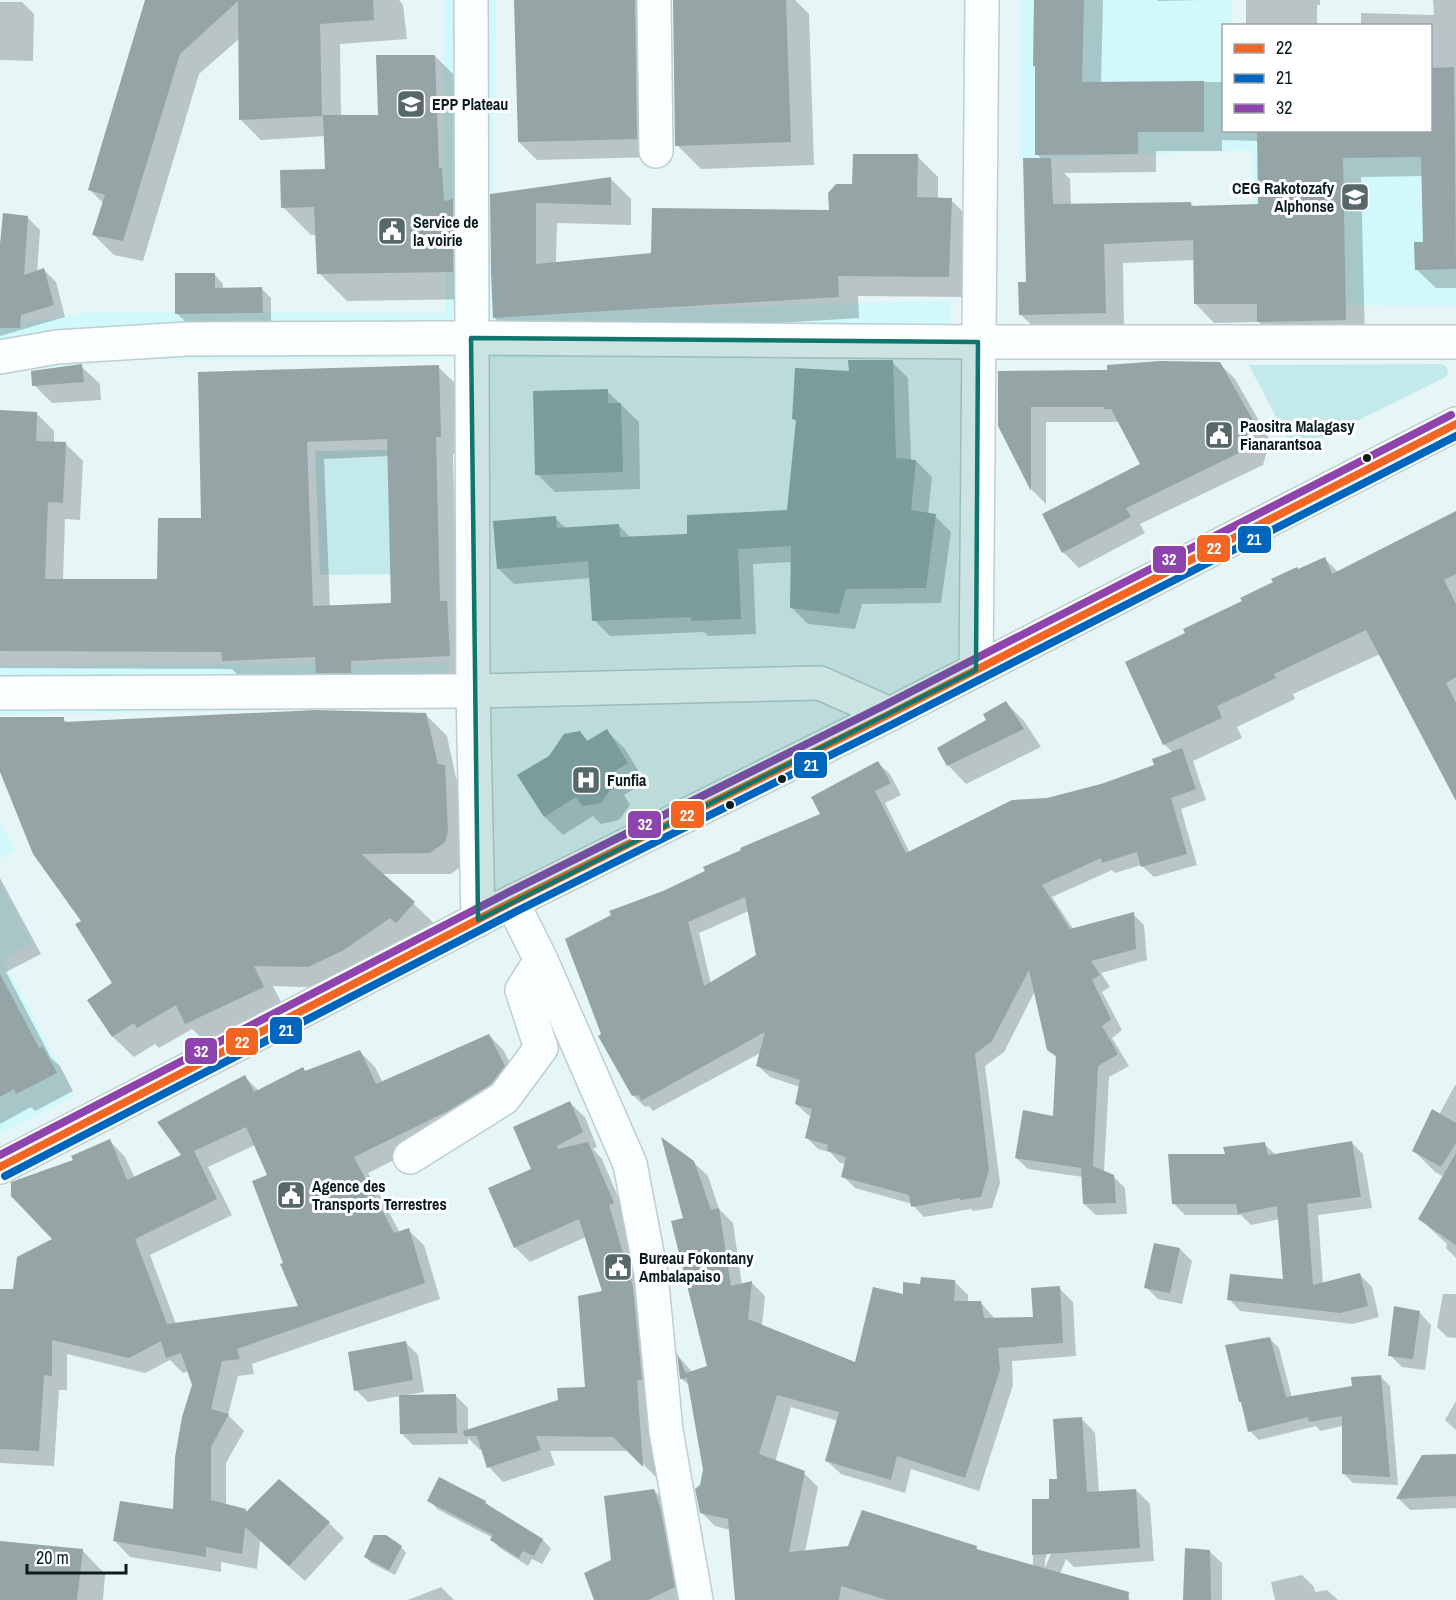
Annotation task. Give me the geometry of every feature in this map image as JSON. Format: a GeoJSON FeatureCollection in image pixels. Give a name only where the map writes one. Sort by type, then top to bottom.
{"type":"FeatureCollection","features":[{"type":"Feature","properties":{"kind":"street"},"geometry":{"type":"LineString","coordinates":[[471,0],[473,691],[478,920]]}},
{"type":"Feature","properties":{"kind":"street"},"geometry":{"type":"LineString","coordinates":[[654,0],[656,151]]}},
{"type":"Feature","properties":{"kind":"street"},"geometry":{"type":"LineString","coordinates":[[976,670],[982,0]]}},
{"type":"Feature","properties":{"kind":"street"},"geometry":{"type":"LineString","coordinates":[[0,357],[57,346],[188,339],[1456,342]]}},
{"type":"Feature","properties":{"kind":"street"},"geometry":{"type":"LineString","coordinates":[[0,1167],[512,902],[890,714],[1456,424]]}},
{"type":"Feature","properties":{"kind":"street"},"geometry":{"type":"LineString","coordinates":[[0,693],[473,691],[820,683],[890,714]]}},
{"type":"Feature","properties":{"kind":"street"},"geometry":{"type":"LineString","coordinates":[[512,902],[541,960],[630,1164],[651,1274],[666,1431],[696,1600]]}},
{"type":"Feature","properties":{"kind":"street"},"geometry":{"type":"LineString","coordinates":[[410,1156],[504,1098],[541,1048],[522,990],[541,960]]}},
{"type":"Feature","properties":{"kind":"highlighted area"},"geometry":{"type":"Polygon","coordinates":[[[471,338],[978,342],[976,670],[478,920],[471,338]]]}},
{"type":"Feature","properties":{"kind":"shaded area"},"geometry":{"type":"Polygon","coordinates":[[[443,0],[496,0],[492,314],[950,300],[952,356],[107,360],[0,374],[0,327],[91,312],[446,313],[443,0]]]}},
{"type":"Feature","properties":{"kind":"shaded area","name":"CEG Rakotozafy Alphonse"},"geometry":{"type":"Polygon","coordinates":[[[1020,0],[1231,0],[1232,24],[1222,24],[1222,132],[1432,132],[1432,107],[1456,106],[1456,306],[1346,305],[1346,320],[1257,322],[1252,154],[1248,150],[1020,159],[1020,0]]]}},
{"type":"Feature","properties":{"kind":"shaded area"},"geometry":{"type":"Polygon","coordinates":[[[1440,364],[1446,366],[1448,372],[1446,377],[1294,452],[1249,365],[1440,364]]]}},
{"type":"Feature","properties":{"kind":"shaded area"},"geometry":{"type":"Polygon","coordinates":[[[391,450],[397,574],[320,575],[315,451],[391,450]]]}},
{"type":"Feature","properties":{"kind":"shaded area"},"geometry":{"type":"Polygon","coordinates":[[[447,662],[451,707],[0,715],[0,666],[447,662]]]}},
{"type":"Feature","properties":{"kind":"shaded area"},"geometry":{"type":"Polygon","coordinates":[[[0,822],[15,850],[0,859],[0,822]]]}},
{"type":"Feature","properties":{"kind":"shaded area"},"geometry":{"type":"Polygon","coordinates":[[[0,882],[32,942],[3,960],[75,1096],[0,1134],[0,882]]]}},
{"type":"Feature","properties":{"kind":"building"},"geometry":{"type":"Polygon","coordinates":[[[145,0],[373,0],[374,20],[320,24],[322,116],[239,120],[238,1],[180,54],[123,241],[92,235],[105,195],[88,190],[145,0]]]}},
{"type":"Feature","properties":{"kind":"building"},"geometry":{"type":"Polygon","coordinates":[[[514,0],[635,0],[637,139],[518,142],[514,0]]]}},
{"type":"Feature","properties":{"kind":"building"},"geometry":{"type":"Polygon","coordinates":[[[673,0],[786,0],[791,142],[675,146],[673,0]]]}},
{"type":"Feature","properties":{"kind":"building"},"geometry":{"type":"Polygon","coordinates":[[[1034,0],[1084,0],[1082,82],[1204,81],[1204,132],[1138,132],[1138,154],[1035,155],[1034,0]]]}},
{"type":"Feature","properties":{"kind":"building"},"geometry":{"type":"Polygon","coordinates":[[[376,55],[435,55],[439,168],[442,168],[444,201],[453,199],[453,272],[317,274],[314,207],[281,208],[280,170],[325,169],[323,115],[378,115],[376,55]]]}},
{"type":"Feature","properties":{"kind":"building"},"geometry":{"type":"Polygon","coordinates":[[[1454,67],[1456,269],[1415,270],[1414,242],[1423,242],[1421,157],[1343,158],[1346,320],[1257,322],[1257,304],[1194,304],[1193,240],[1104,244],[1106,313],[1019,315],[1018,282],[1026,282],[1023,158],[1051,158],[1053,204],[1191,202],[1191,206],[1258,204],[1257,132],[1432,132],[1432,68],[1454,67]]]}},
{"type":"Feature","properties":{"kind":"building"},"geometry":{"type":"Polygon","coordinates":[[[853,154],[918,154],[917,197],[952,198],[949,277],[838,276],[839,297],[493,318],[490,194],[611,177],[611,205],[536,203],[536,264],[651,253],[652,208],[829,210],[828,193],[836,184],[852,184],[853,154]]]}},
{"type":"Feature","properties":{"kind":"building"},"geometry":{"type":"Polygon","coordinates":[[[3,213],[28,216],[24,275],[44,268],[54,305],[21,315],[20,328],[0,328],[0,244],[3,213]]]}},
{"type":"Feature","properties":{"kind":"building"},"geometry":{"type":"Polygon","coordinates":[[[175,273],[215,273],[215,288],[262,287],[263,313],[175,314],[175,273]]]}},
{"type":"Feature","properties":{"kind":"building"},"geometry":{"type":"Polygon","coordinates":[[[848,360],[893,360],[896,458],[916,460],[911,510],[936,514],[926,588],[846,589],[839,614],[790,608],[791,546],[738,549],[741,619],[691,621],[691,617],[592,621],[588,561],[497,569],[493,521],[556,516],[557,528],[619,524],[620,537],[687,534],[687,515],[787,510],[796,420],[792,419],[795,368],[849,371],[848,360]]]}},
{"type":"Feature","properties":{"kind":"building"},"geometry":{"type":"Polygon","coordinates":[[[1160,361],[1220,362],[1255,424],[1247,449],[1126,508],[1131,517],[1062,553],[1042,514],[1140,464],[1111,409],[1104,409],[1104,407],[1031,407],[1031,491],[998,426],[998,371],[1107,370],[1107,365],[1160,361]]]}},
{"type":"Feature","properties":{"kind":"building"},"geometry":{"type":"Polygon","coordinates":[[[82,364],[84,382],[32,386],[31,371],[82,364]]]}},
{"type":"Feature","properties":{"kind":"building"},"geometry":{"type":"Polygon","coordinates":[[[439,365],[441,437],[436,437],[440,601],[447,601],[450,656],[351,661],[351,673],[316,673],[315,657],[222,661],[221,652],[0,651],[0,410],[37,412],[36,441],[66,442],[63,503],[48,502],[45,579],[157,579],[158,518],[201,518],[198,372],[439,365]],[[387,439],[307,442],[313,606],[391,603],[387,439]]]}},
{"type":"Feature","properties":{"kind":"building"},"geometry":{"type":"Polygon","coordinates":[[[608,389],[608,403],[621,403],[623,472],[535,475],[533,391],[608,389]]]}},
{"type":"Feature","properties":{"kind":"building"},"geometry":{"type":"Polygon","coordinates":[[[1456,511],[1456,574],[1444,580],[1456,604],[1456,677],[1446,683],[1456,703],[1456,801],[1366,630],[1274,674],[1276,678],[1217,706],[1222,718],[1163,745],[1125,662],[1185,633],[1183,629],[1242,601],[1240,598],[1273,582],[1271,579],[1297,567],[1298,569],[1325,557],[1332,574],[1456,511]]]}},
{"type":"Feature","properties":{"kind":"building"},"geometry":{"type":"Polygon","coordinates":[[[1006,701],[1024,729],[947,766],[937,748],[986,720],[983,714],[1006,701]]]}},
{"type":"Feature","properties":{"kind":"building"},"geometry":{"type":"Polygon","coordinates":[[[316,710],[426,713],[438,764],[445,765],[448,831],[445,842],[430,853],[361,854],[415,902],[396,923],[390,918],[344,950],[308,967],[254,966],[264,987],[185,1024],[176,1005],[137,1028],[134,1023],[112,1037],[87,1000],[112,983],[75,924],[81,921],[33,854],[0,772],[0,717],[64,717],[64,722],[316,710]]]}},
{"type":"Feature","properties":{"kind":"building"},"geometry":{"type":"Polygon","coordinates":[[[607,729],[628,763],[607,776],[613,786],[601,803],[582,806],[576,797],[544,817],[517,775],[549,756],[564,734],[580,731],[587,741],[607,729]]]}},
{"type":"Feature","properties":{"kind":"building"},"geometry":{"type":"Polygon","coordinates":[[[1182,748],[1196,789],[1171,798],[1187,854],[1141,867],[1137,852],[1102,863],[1101,858],[1042,885],[1070,929],[1134,912],[1136,949],[1091,961],[1100,975],[1092,980],[1111,1019],[1102,1026],[1118,1054],[1098,1066],[1093,1166],[1114,1175],[1116,1203],[1083,1204],[1081,1168],[1015,1158],[1023,1110],[1053,1116],[1056,1056],[1047,1050],[1029,970],[992,1041],[975,1054],[989,1170],[981,1197],[960,1200],[960,1198],[911,1207],[909,1195],[841,1177],[846,1157],[827,1151],[828,1145],[805,1138],[812,1109],[795,1104],[800,1080],[756,1066],[765,1032],[641,1101],[639,1095],[632,1096],[598,1036],[601,1034],[565,939],[611,915],[609,911],[663,891],[705,871],[703,867],[741,850],[740,848],[820,814],[811,797],[878,761],[891,783],[875,791],[906,853],[1012,800],[1047,798],[1101,784],[1154,765],[1152,759],[1182,748]],[[745,897],[688,922],[704,986],[756,955],[745,897]]]}},
{"type":"Feature","properties":{"kind":"building"},"geometry":{"type":"Polygon","coordinates":[[[0,974],[39,1048],[43,1047],[57,1073],[16,1094],[14,1089],[0,1097],[0,974]]]}},
{"type":"Feature","properties":{"kind":"building"},"geometry":{"type":"Polygon","coordinates":[[[489,1034],[505,1066],[491,1084],[448,1111],[354,1157],[394,1233],[409,1228],[425,1283],[237,1349],[240,1359],[222,1361],[211,1409],[229,1414],[211,1447],[211,1500],[246,1509],[246,1512],[279,1479],[330,1522],[289,1566],[245,1527],[242,1554],[206,1547],[206,1557],[113,1541],[120,1501],[173,1509],[175,1457],[182,1417],[192,1385],[181,1353],[166,1358],[161,1341],[129,1358],[52,1340],[52,1376],[44,1375],[39,1451],[0,1449],[0,1289],[13,1289],[17,1257],[52,1239],[11,1196],[11,1182],[73,1160],[71,1156],[110,1139],[127,1180],[181,1155],[157,1122],[245,1075],[254,1092],[303,1067],[305,1071],[360,1050],[376,1084],[489,1034]],[[246,1127],[194,1151],[217,1199],[135,1239],[167,1324],[298,1306],[280,1264],[283,1263],[252,1181],[267,1175],[246,1127]]]}},
{"type":"Feature","properties":{"kind":"building"},"geometry":{"type":"Polygon","coordinates":[[[570,1101],[583,1132],[557,1146],[558,1149],[588,1142],[614,1203],[609,1205],[633,1287],[642,1380],[637,1380],[643,1467],[613,1437],[536,1436],[541,1450],[487,1468],[477,1436],[464,1436],[463,1431],[558,1400],[557,1388],[585,1387],[578,1296],[602,1291],[579,1219],[514,1248],[488,1188],[531,1169],[513,1127],[570,1101]]]}},
{"type":"Feature","properties":{"kind":"building"},"geometry":{"type":"Polygon","coordinates":[[[1432,1109],[1456,1123],[1456,1143],[1441,1167],[1412,1151],[1432,1109]]]}},
{"type":"Feature","properties":{"kind":"building"},"geometry":{"type":"Polygon","coordinates":[[[661,1137],[694,1161],[711,1210],[719,1208],[731,1286],[752,1281],[748,1319],[855,1362],[873,1287],[903,1294],[903,1282],[920,1284],[921,1277],[955,1280],[954,1301],[981,1301],[984,1318],[1033,1317],[1031,1288],[1060,1286],[1063,1343],[998,1348],[1000,1370],[965,1478],[897,1456],[891,1480],[825,1461],[839,1412],[777,1395],[759,1454],[805,1471],[789,1552],[848,1546],[862,1510],[977,1546],[976,1549],[1129,1592],[1128,1600],[887,1600],[841,1586],[839,1600],[735,1600],[728,1519],[700,1513],[695,1489],[700,1485],[703,1470],[687,1378],[680,1379],[677,1353],[686,1373],[707,1366],[671,1221],[683,1218],[661,1137]]]}},
{"type":"Feature","properties":{"kind":"building"},"geometry":{"type":"Polygon","coordinates":[[[1352,1141],[1361,1197],[1307,1204],[1313,1285],[1360,1273],[1368,1306],[1340,1313],[1227,1300],[1230,1274],[1283,1279],[1277,1206],[1238,1214],[1236,1204],[1172,1204],[1168,1154],[1225,1154],[1223,1147],[1265,1142],[1268,1155],[1352,1141]]]}},
{"type":"Feature","properties":{"kind":"building"},"geometry":{"type":"Polygon","coordinates":[[[1456,1153],[1456,1245],[1418,1219],[1456,1153]]]}},
{"type":"Feature","properties":{"kind":"building"},"geometry":{"type":"Polygon","coordinates":[[[1154,1243],[1180,1248],[1170,1293],[1144,1288],[1154,1243]]]}},
{"type":"Feature","properties":{"kind":"building"},"geometry":{"type":"Polygon","coordinates":[[[1394,1306],[1420,1311],[1413,1359],[1388,1356],[1394,1306]]]}},
{"type":"Feature","properties":{"kind":"building"},"geometry":{"type":"Polygon","coordinates":[[[1270,1337],[1286,1397],[1352,1386],[1351,1377],[1381,1375],[1390,1477],[1342,1474],[1342,1416],[1309,1422],[1308,1417],[1248,1432],[1225,1345],[1270,1337]]]}},
{"type":"Feature","properties":{"kind":"building"},"geometry":{"type":"Polygon","coordinates":[[[406,1341],[413,1380],[354,1391],[348,1352],[406,1341]]]}},
{"type":"Feature","properties":{"kind":"building"},"geometry":{"type":"Polygon","coordinates":[[[456,1394],[457,1433],[400,1434],[399,1395],[456,1394]]]}},
{"type":"Feature","properties":{"kind":"building"},"geometry":{"type":"Polygon","coordinates":[[[1082,1417],[1087,1492],[1136,1489],[1140,1548],[1032,1555],[1032,1499],[1049,1499],[1049,1479],[1057,1479],[1053,1419],[1082,1417]]]}},
{"type":"Feature","properties":{"kind":"building"},"geometry":{"type":"Polygon","coordinates":[[[1456,1454],[1456,1496],[1396,1499],[1422,1455],[1456,1454]]]}},
{"type":"Feature","properties":{"kind":"building"},"geometry":{"type":"Polygon","coordinates":[[[439,1477],[486,1501],[485,1503],[543,1539],[534,1556],[523,1551],[519,1558],[490,1540],[493,1535],[427,1501],[439,1477]]]}},
{"type":"Feature","properties":{"kind":"building"},"geometry":{"type":"Polygon","coordinates":[[[654,1489],[661,1511],[675,1587],[648,1600],[594,1600],[584,1573],[611,1560],[604,1496],[654,1489]]]}},
{"type":"Feature","properties":{"kind":"building"},"geometry":{"type":"Polygon","coordinates":[[[374,1535],[386,1535],[402,1546],[389,1570],[364,1557],[374,1535]]]}},
{"type":"Feature","properties":{"kind":"building"},"geometry":{"type":"Polygon","coordinates":[[[0,1541],[83,1549],[77,1600],[0,1600],[0,1541]]]}},
{"type":"Feature","properties":{"kind":"building"},"geometry":{"type":"Polygon","coordinates":[[[1185,1548],[1210,1550],[1211,1600],[1183,1600],[1185,1548]]]}},
{"type":"Feature","properties":{"kind":"transit line","name":"32"},"geometry":{"type":"LineString","coordinates":[[0,1155],[507,893],[885,705],[1451,415]]}},
{"type":"Feature","properties":{"kind":"transit line","name":"22"},"geometry":{"type":"LineString","coordinates":[[0,1167],[512,902],[890,714],[1456,424]]}},
{"type":"Feature","properties":{"kind":"transit line","name":"21"},"geometry":{"type":"LineString","coordinates":[[5,1176],[517,911],[895,723],[1456,436]]}},
{"type":"Feature","properties":{"kind":"place","name":"EPP Plateau"},"geometry":{"type":"Point","coordinates":[411,104]}},
{"type":"Feature","properties":{"kind":"place","name":"CEG Rakotozafy Alphonse"},"geometry":{"type":"Point","coordinates":[1355,197]}},
{"type":"Feature","properties":{"kind":"place","name":"Service de la voirie"},"geometry":{"type":"Point","coordinates":[392,231]}},
{"type":"Feature","properties":{"kind":"place","name":"Paositra Malagasy Fianarantsoa"},"geometry":{"type":"Point","coordinates":[1219,435]}},
{"type":"Feature","properties":{"kind":"place","name":"Funfia"},"geometry":{"type":"Point","coordinates":[586,780]}},
{"type":"Feature","properties":{"kind":"place","name":"Agence des Transports Terrestres"},"geometry":{"type":"Point","coordinates":[291,1195]}},
{"type":"Feature","properties":{"kind":"place","name":"Bureau Fokontany Ambalapaiso"},"geometry":{"type":"Point","coordinates":[618,1267]}}]}
